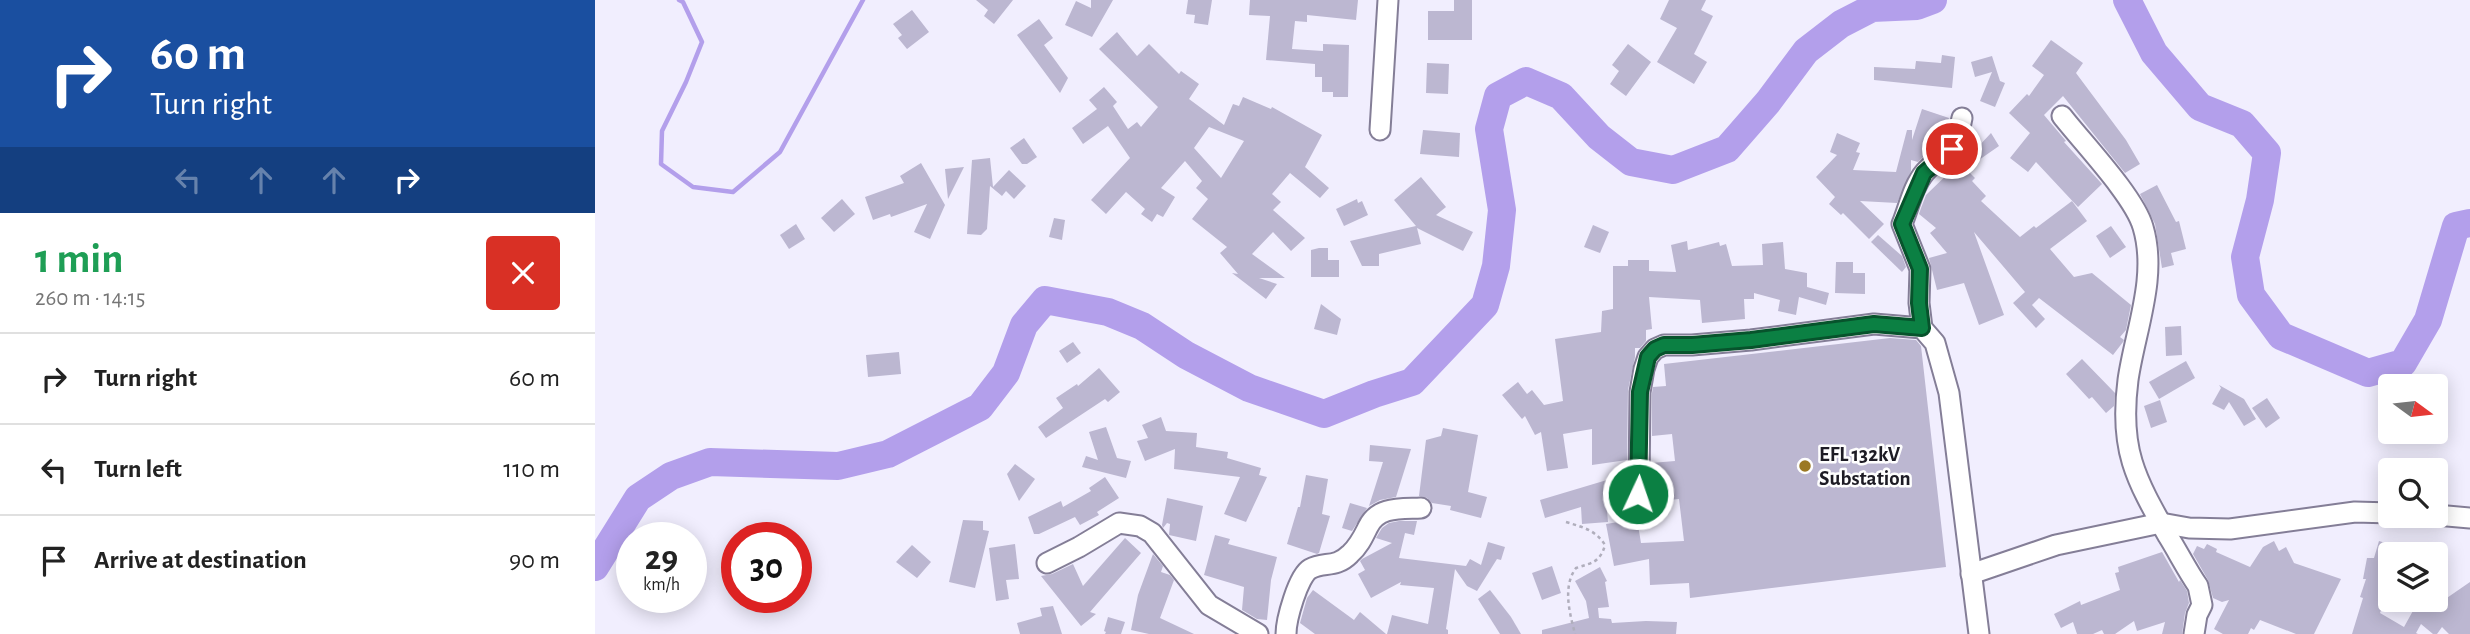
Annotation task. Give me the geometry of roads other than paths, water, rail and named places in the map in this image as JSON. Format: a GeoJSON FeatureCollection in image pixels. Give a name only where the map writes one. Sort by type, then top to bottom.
{"type":"FeatureCollection","features":[{"type":"Feature","properties":{"kind":"street"},"geometry":{"type":"LineString","coordinates":[[1380,130],[1388,0]]}},
{"type":"Feature","properties":{"kind":"street"},"geometry":{"type":"LineString","coordinates":[[2061,116],[2130,202],[2143,226],[2148,254],[2125,421],[2129,452],[2140,486],[2198,586],[2202,605],[2197,615],[2195,634]]}},
{"type":"Feature","properties":{"kind":"street"},"geometry":{"type":"LineString","coordinates":[[1962,118],[1952,149],[1924,173],[1902,224],[1920,269],[1919,303],[1922,328],[1935,344],[1949,393],[1979,634]]}},
{"type":"Feature","properties":{"kind":"street"},"geometry":{"type":"LineString","coordinates":[[1627,508],[1638,494],[1640,392],[1648,357],[1655,349],[1664,345],[1751,340],[1874,324],[1922,328]]}},
{"type":"Feature","properties":{"kind":"street"},"geometry":{"type":"LineString","coordinates":[[1286,634],[1288,616],[1305,573],[1317,566],[1338,563],[1351,554],[1363,538],[1370,522],[1380,513],[1390,509],[1421,508]]}},
{"type":"Feature","properties":{"kind":"street"},"geometry":{"type":"LineString","coordinates":[[1971,574],[2056,545],[2161,523],[2189,528],[2230,529],[2355,512],[2378,513]]}},
{"type":"Feature","properties":{"kind":"street"},"geometry":{"type":"LineString","coordinates":[[2448,516],[2470,518]]}},
{"type":"Feature","properties":{"kind":"street"},"geometry":{"type":"LineString","coordinates":[[1047,563],[1119,523],[1140,526],[1152,533],[1209,605],[1258,634]]}},
{"type":"Feature","properties":{"kind":"waterway"},"geometry":{"type":"LineString","coordinates":[[679,0],[683,2],[702,42],[662,131],[661,164],[693,187],[733,192],[780,152],[863,0]]}},
{"type":"Feature","properties":{"kind":"waterway"},"geometry":{"type":"LineString","coordinates":[[595,567],[638,498],[671,476],[710,462],[838,466],[888,454],[980,407],[1006,373],[1024,325],[1045,300],[1108,312],[1142,326],[1186,355],[1249,388],[1324,414],[1412,382],[1485,305],[1496,266],[1502,210],[1489,129],[1498,96],[1526,81],[1561,96],[1599,137],[1631,162],[1673,170],[1727,149],[1768,102],[1806,51],[1841,24],[1872,8],[1917,6],[1933,0]]}},
{"type":"Feature","properties":{"kind":"waterway"},"geometry":{"type":"LineString","coordinates":[[2127,0],[2154,53],[2200,107],[2242,124],[2267,153],[2260,200],[2245,257],[2251,295],[2281,336],[2368,373],[2403,363],[2428,320],[2456,226],[2470,223]]}},
{"type":"Feature","properties":{"kind":"place","name":"EFL 132kV Substation"},"geometry":{"type":"Point","coordinates":[1805,466]}}]}
